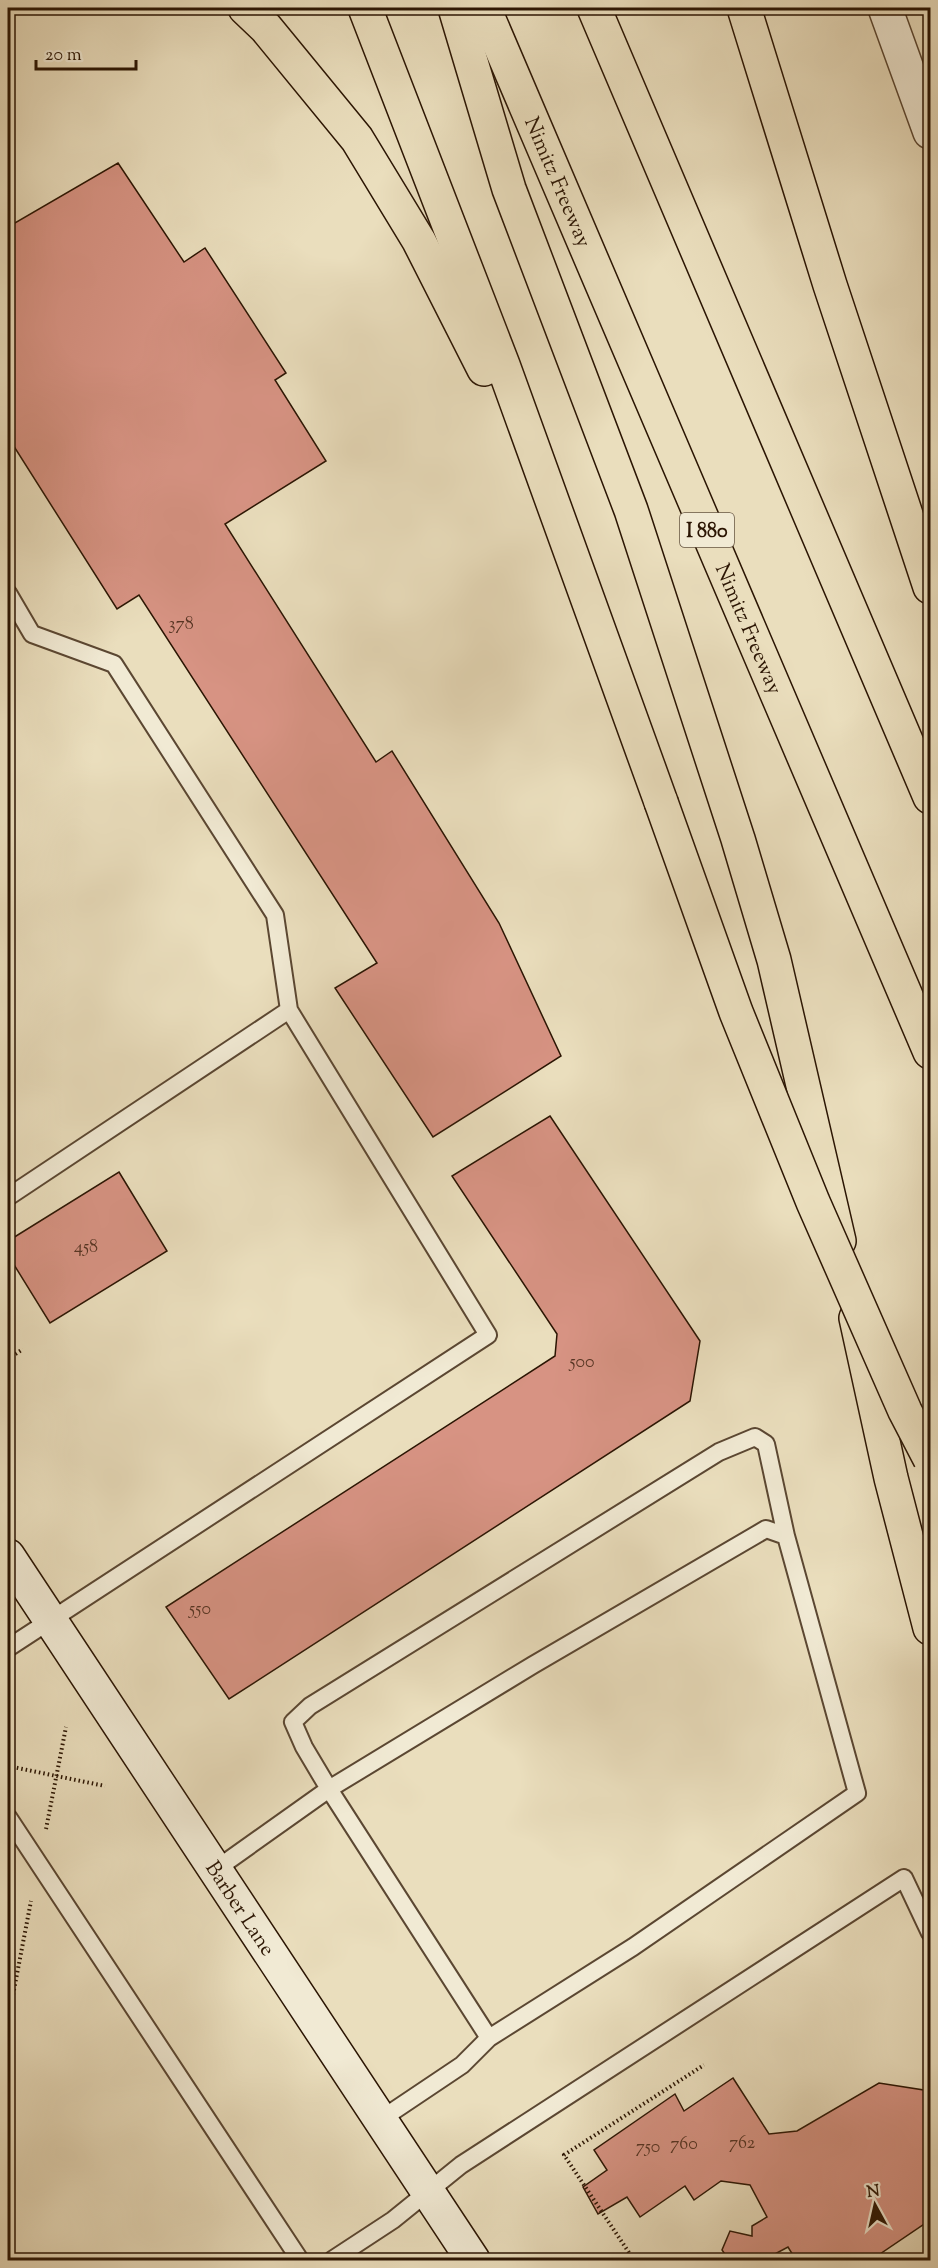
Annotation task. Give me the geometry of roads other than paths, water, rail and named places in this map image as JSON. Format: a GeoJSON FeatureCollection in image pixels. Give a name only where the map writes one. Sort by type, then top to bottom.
{"type":"FeatureCollection","features":[{"type":"Feature","properties":{"kind":"highway"},"geometry":{"type":"LineString","coordinates":[[245,8],[266,28],[357,139],[419,240],[481,361],[614,677]]}},
{"type":"Feature","properties":{"kind":"highway"},"geometry":{"type":"LineString","coordinates":[[365,8],[503,365],[736,1012],[813,1202],[905,1411],[930,1460]]}},
{"type":"Feature","properties":{"kind":"highway"},"geometry":{"type":"LineString","coordinates":[[455,8],[509,189],[631,510],[738,839],[774,960],[804,1083],[891,1478],[930,1628]]}},
{"type":"Feature","properties":{"kind":"highway","name":"Nimitz Freeway"},"geometry":{"type":"LineString","coordinates":[[484,8],[930,1052]]}},
{"type":"Feature","properties":{"kind":"highway"},"geometry":{"type":"LineString","coordinates":[[594,8],[930,797]]}},
{"type":"Feature","properties":{"kind":"highway"},"geometry":{"type":"LineString","coordinates":[[744,8],[830,285],[930,587]]}},
{"type":"Feature","properties":{"kind":"street"},"geometry":{"type":"LineString","coordinates":[[885,8],[930,132]]}},
{"type":"Feature","properties":{"kind":"street","name":"Barber Lane"},"geometry":{"type":"LineString","coordinates":[[8,1556],[473,2260]]}},
{"type":"Feature","properties":{"kind":"lane"},"geometry":{"type":"LineString","coordinates":[[8,593],[32,634],[114,664],[275,915],[289,1010],[488,1335],[8,1648]]}},
{"type":"Feature","properties":{"kind":"lane"},"geometry":{"type":"LineString","coordinates":[[8,1197],[289,1010]]}},
{"type":"Feature","properties":{"kind":"lane"},"geometry":{"type":"LineString","coordinates":[[380,2120],[462,2065],[489,2038],[633,1947],[857,1793],[786,1536],[766,1444],[755,1437],[719,1452],[310,1706],[292,1722],[329,1789],[489,2038]]}},
{"type":"Feature","properties":{"kind":"lane"},"geometry":{"type":"LineString","coordinates":[[215,1870],[329,1789],[533,1665],[766,1529],[786,1536]]}},
{"type":"Feature","properties":{"kind":"lane"},"geometry":{"type":"LineString","coordinates":[[8,1817],[300,2260]]}},
{"type":"Feature","properties":{"kind":"lane"},"geometry":{"type":"LineString","coordinates":[[333,2260],[393,2220],[470,2158],[904,1878],[930,1933]]}}]}
